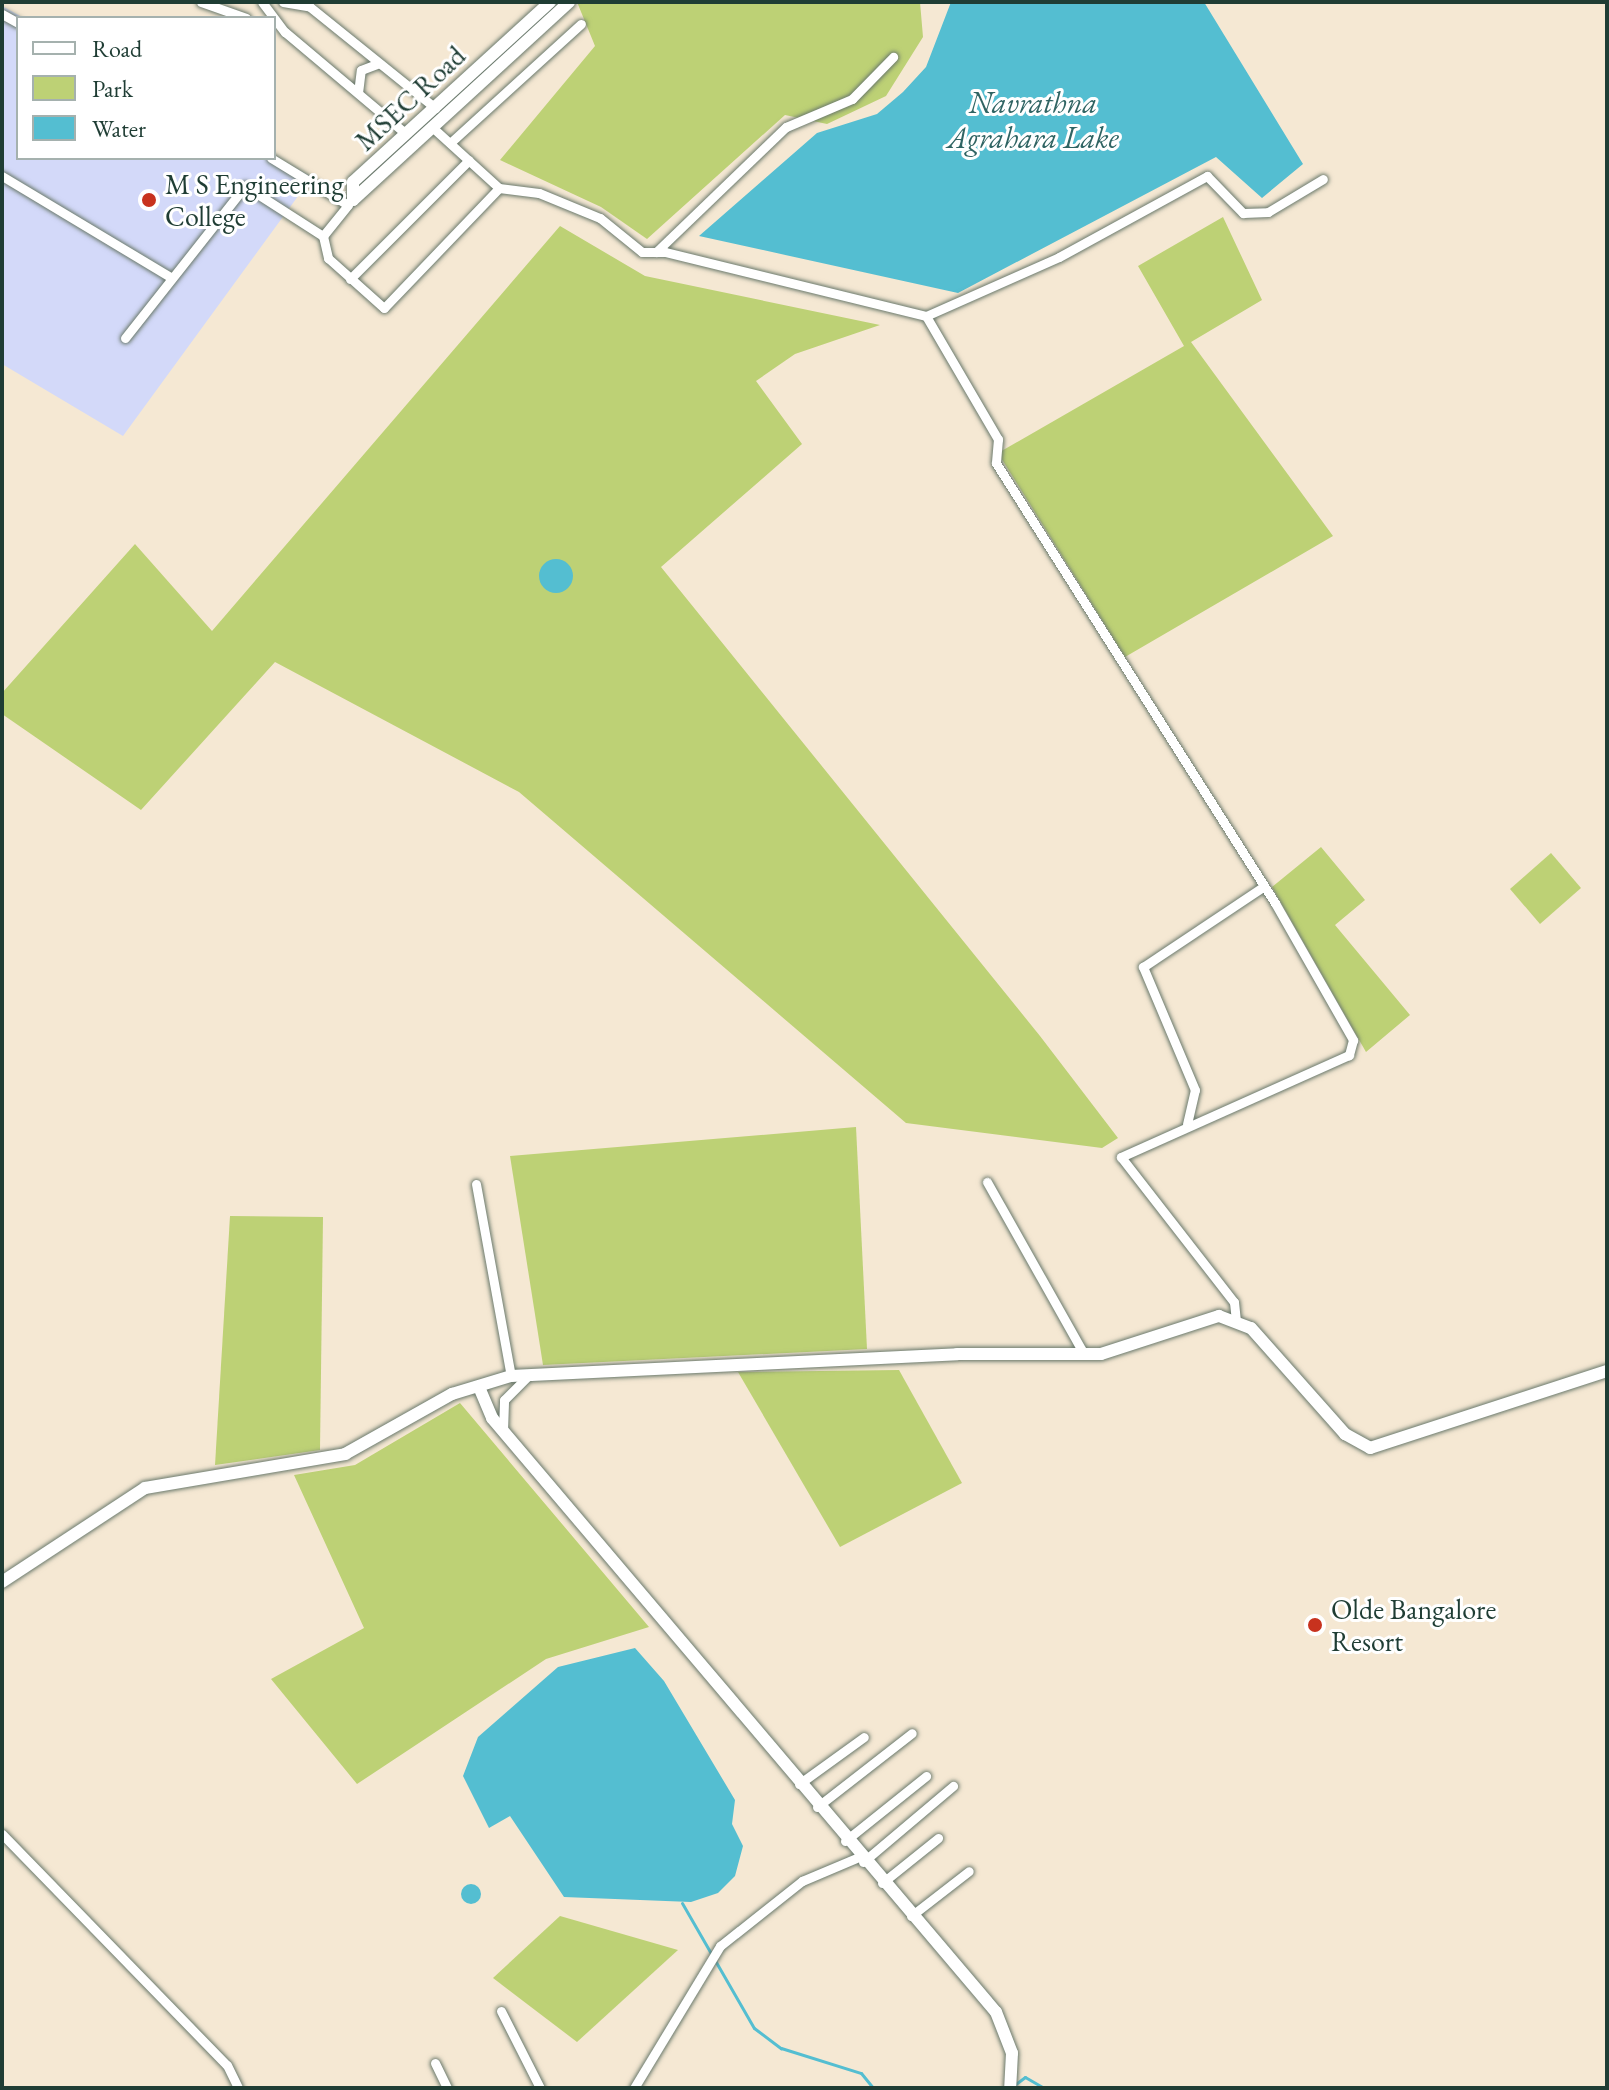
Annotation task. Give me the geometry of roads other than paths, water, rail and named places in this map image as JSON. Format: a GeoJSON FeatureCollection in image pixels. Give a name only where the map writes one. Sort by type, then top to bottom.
{"type":"FeatureCollection","features":[{"type":"Feature","properties":{"kind":"street"},"geometry":{"type":"LineString","coordinates":[[201,2],[240,16]]}},
{"type":"Feature","properties":{"kind":"street"},"geometry":{"type":"LineString","coordinates":[[283,2],[310,7],[435,108]]}},
{"type":"Feature","properties":{"kind":"street","name":"MSEC Road"},"geometry":{"type":"LineString","coordinates":[[350,202],[353,182],[550,2]]}},
{"type":"Feature","properties":{"kind":"street","name":"MSEC Road"},"geometry":{"type":"LineString","coordinates":[[350,202],[569,2]]}},
{"type":"Feature","properties":{"kind":"street"},"geometry":{"type":"LineString","coordinates":[[276,20],[285,32],[406,134]]}},
{"type":"Feature","properties":{"kind":"street"},"geometry":{"type":"LineString","coordinates":[[450,143],[581,24]]}},
{"type":"Feature","properties":{"kind":"street"},"geometry":{"type":"LineString","coordinates":[[276,29],[285,32]]}},
{"type":"Feature","properties":{"kind":"street"},"geometry":{"type":"LineString","coordinates":[[656,252],[786,127],[852,99],[893,57]]}},
{"type":"Feature","properties":{"kind":"street"},"geometry":{"type":"LineString","coordinates":[[358,93],[361,70],[380,63]]}},
{"type":"Feature","properties":{"kind":"street"},"geometry":{"type":"LineString","coordinates":[[432,127],[499,188],[543,194],[604,221],[642,252],[656,252],[926,316],[1059,257],[1207,176],[1243,213],[1268,212],[1323,179]]}},
{"type":"Feature","properties":{"kind":"street"},"geometry":{"type":"LineString","coordinates":[[275,160],[350,202],[323,236]]}},
{"type":"Feature","properties":{"kind":"street"},"geometry":{"type":"LineString","coordinates":[[350,279],[469,160]]}},
{"type":"Feature","properties":{"kind":"street"},"geometry":{"type":"LineString","coordinates":[[2,176],[172,278]]}},
{"type":"Feature","properties":{"kind":"street"},"geometry":{"type":"LineString","coordinates":[[125,338],[245,186],[323,236],[328,258],[350,279],[390,306],[499,188]]}},
{"type":"Feature","properties":{"kind":"street"},"geometry":{"type":"LineString","coordinates":[[926,316],[998,439],[996,463],[1263,887],[1354,1048],[1121,1157],[1234,1302],[1236,1322]]}},
{"type":"Feature","properties":{"kind":"street"},"geometry":{"type":"LineString","coordinates":[[1187,1124],[1195,1090],[1143,967],[1263,887]]}},
{"type":"Feature","properties":{"kind":"street"},"geometry":{"type":"LineString","coordinates":[[987,1182],[1084,1354]]}},
{"type":"Feature","properties":{"kind":"street"},"geometry":{"type":"LineString","coordinates":[[476,1184],[511,1376]]}},
{"type":"Feature","properties":{"kind":"street"},"geometry":{"type":"LineString","coordinates":[[2,1582],[145,1488],[345,1454],[452,1394],[511,1376],[1084,1354],[1182,1323],[1219,1316],[1236,1322],[1273,1350],[1345,1434],[1370,1448],[1607,1371]]}},
{"type":"Feature","properties":{"kind":"street"},"geometry":{"type":"LineString","coordinates":[[503,1431],[507,1394],[534,1375]]}},
{"type":"Feature","properties":{"kind":"street"},"geometry":{"type":"LineString","coordinates":[[479,1387],[503,1431],[861,1860],[996,2012],[1012,2053],[1010,2088]]}},
{"type":"Feature","properties":{"kind":"street"},"geometry":{"type":"LineString","coordinates":[[817,1807],[912,1733]]}},
{"type":"Feature","properties":{"kind":"street"},"geometry":{"type":"LineString","coordinates":[[799,1784],[864,1737]]}},
{"type":"Feature","properties":{"kind":"street"},"geometry":{"type":"LineString","coordinates":[[845,1841],[926,1776]]}},
{"type":"Feature","properties":{"kind":"street"},"geometry":{"type":"LineString","coordinates":[[634,2088],[720,1946],[802,1881],[861,1860],[953,1786]]}},
{"type":"Feature","properties":{"kind":"street"},"geometry":{"type":"LineString","coordinates":[[2,1834],[227,2065],[238,2088]]}},
{"type":"Feature","properties":{"kind":"street"},"geometry":{"type":"LineString","coordinates":[[882,1883],[938,1838]]}},
{"type":"Feature","properties":{"kind":"street"},"geometry":{"type":"LineString","coordinates":[[911,1916],[969,1871]]}},
{"type":"Feature","properties":{"kind":"street"},"geometry":{"type":"LineString","coordinates":[[501,2011],[540,2088]]}},
{"type":"Feature","properties":{"kind":"street"},"geometry":{"type":"LineString","coordinates":[[435,2063],[447,2088]]}},
{"type":"Feature","properties":{"kind":"water","name":"Navrathna Agrahara Lake"},"geometry":{"type":"Polygon","coordinates":[[[951,2],[1204,2],[1303,164],[1262,198],[1216,157],[958,293],[699,236],[817,133],[877,114],[903,92],[926,67],[951,2]]]}},
{"type":"Feature","properties":{"kind":"water"},"geometry":{"type":"Polygon","coordinates":[[[556,559],[568,564],[573,576],[568,588],[556,593],[544,588],[539,576],[544,564],[556,559]]]}},
{"type":"Feature","properties":{"kind":"water"},"geometry":{"type":"Polygon","coordinates":[[[635,1648],[664,1681],[735,1800],[732,1824],[743,1846],[735,1876],[718,1893],[691,1902],[564,1897],[510,1816],[489,1828],[463,1776],[478,1737],[558,1667],[635,1648]]]}},
{"type":"Feature","properties":{"kind":"water"},"geometry":{"type":"Polygon","coordinates":[[[471,1884],[478,1887],[481,1894],[478,1901],[471,1904],[464,1901],[461,1894],[464,1887],[471,1884]]]}},
{"type":"Feature","properties":{"kind":"waterway"},"geometry":{"type":"LineString","coordinates":[[682,1903],[754,2028],[781,2048],[861,2073],[873,2088]]}},
{"type":"Feature","properties":{"kind":"waterway"},"geometry":{"type":"LineString","coordinates":[[1013,2086],[1025,2077],[1044,2088]]}},
{"type":"Feature","properties":{"kind":"place","name":"M S Engineering College"},"geometry":{"type":"Point","coordinates":[149,200]}},
{"type":"Feature","properties":{"kind":"place","name":"Olde Bangalore Resort"},"geometry":{"type":"Point","coordinates":[1315,1625]}}]}
